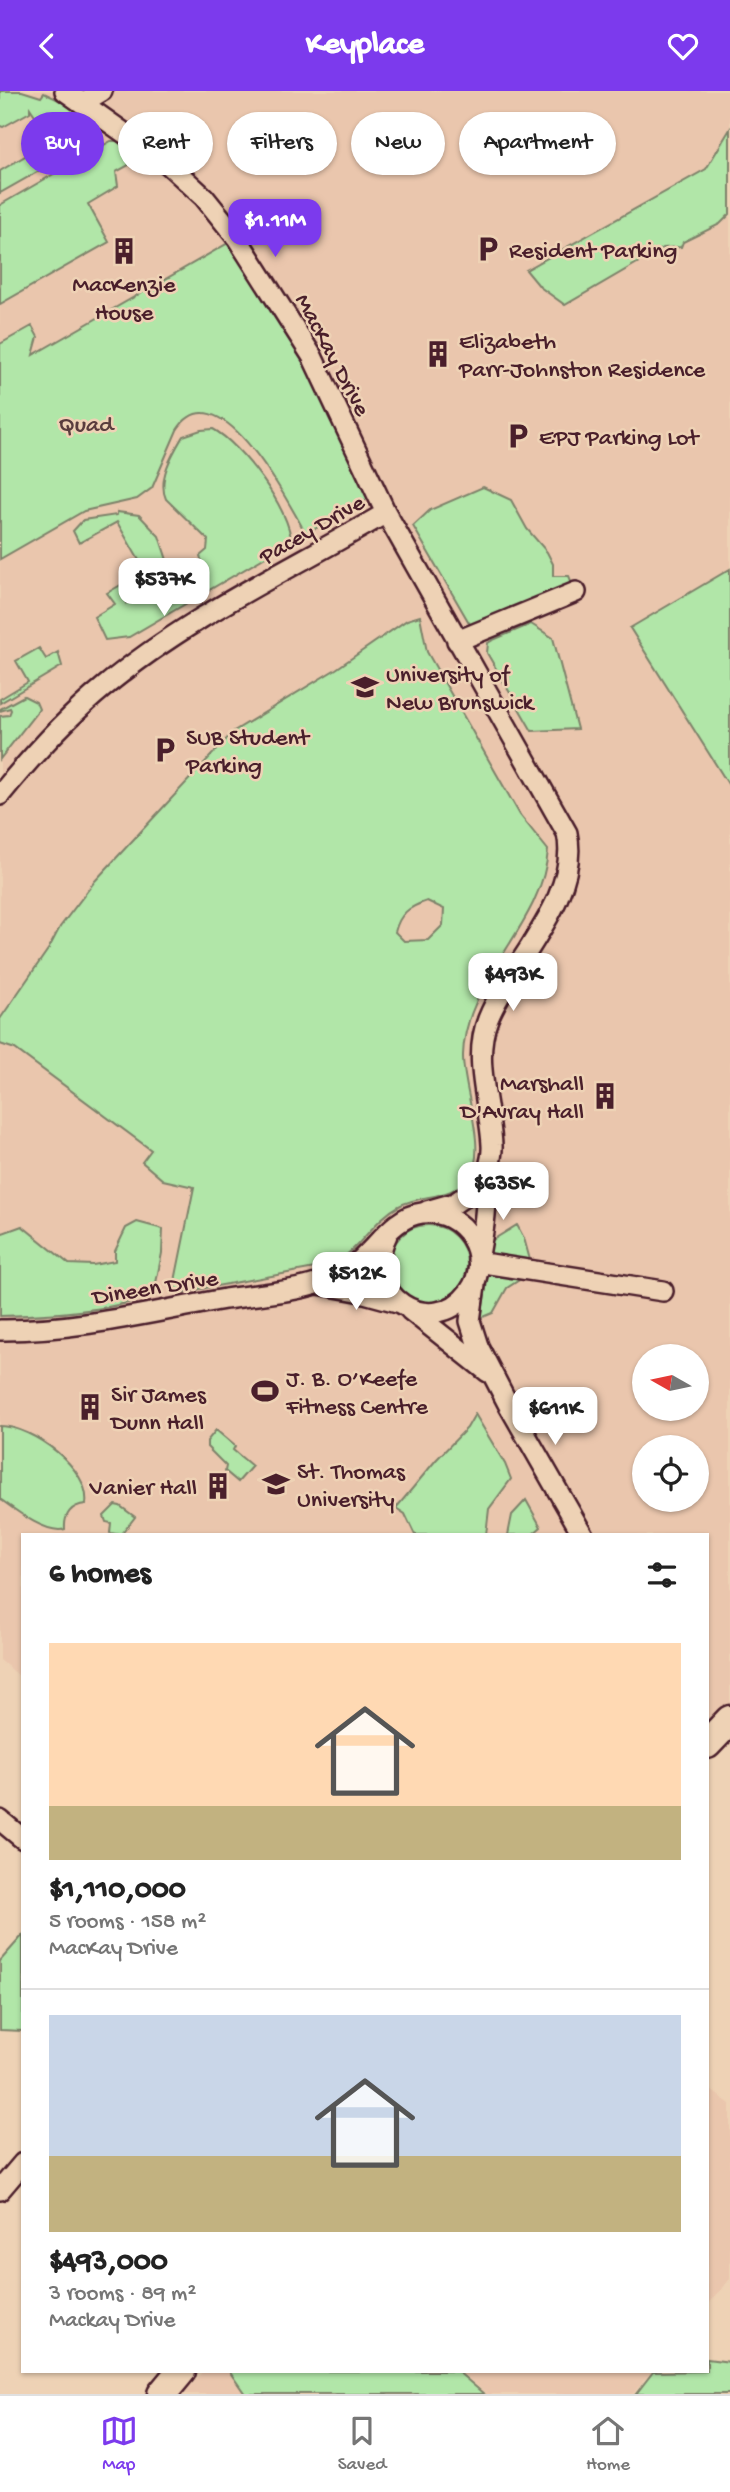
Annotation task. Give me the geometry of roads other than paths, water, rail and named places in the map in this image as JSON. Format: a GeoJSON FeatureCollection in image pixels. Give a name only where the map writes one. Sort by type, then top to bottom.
{"type":"FeatureCollection","features":[{"type":"Feature","properties":{"kind":"street","name":"MacKay Drive"},"geometry":{"type":"LineString","coordinates":[[65,91],[168,164],[218,212],[312,356],[386,513]]}},
{"type":"Feature","properties":{"kind":"street"},"geometry":{"type":"LineString","coordinates":[[82,103],[102,91]]}},
{"type":"Feature","properties":{"kind":"street"},"geometry":{"type":"LineString","coordinates":[[386,513],[562,822],[571,849],[568,868],[551,910],[499,996],[483,1034],[482,1063],[492,1162],[485,1182],[482,1267],[470,1321],[478,1346],[494,1377],[582,1533]]}},
{"type":"Feature","properties":{"kind":"street","name":"Pacey Drive"},"geometry":{"type":"LineString","coordinates":[[0,795],[61,727],[104,687],[151,652],[185,629],[386,513]]}},
{"type":"Feature","properties":{"kind":"street"},"geometry":{"type":"LineString","coordinates":[[457,641],[576,592]]}},
{"type":"Feature","properties":{"kind":"street"},"geometry":{"type":"LineString","coordinates":[[317,1284],[350,1269],[398,1223],[455,1203],[485,1182]]}},
{"type":"Feature","properties":{"kind":"street"},"geometry":{"type":"LineString","coordinates":[[317,1284],[357,1291],[429,1312],[446,1309],[468,1293],[482,1267],[472,1237],[456,1220],[433,1213],[421,1213]]}},
{"type":"Feature","properties":{"kind":"street"},"geometry":{"type":"LineString","coordinates":[[387,1235],[379,1266],[386,1288],[403,1305],[494,1377]]}},
{"type":"Feature","properties":{"kind":"street"},"geometry":{"type":"LineString","coordinates":[[482,1267],[663,1291]]}},
{"type":"Feature","properties":{"kind":"street","name":"Dineen Drive"},"geometry":{"type":"LineString","coordinates":[[0,1330],[117,1319],[317,1284]]}},
{"type":"Feature","properties":{"kind":"street"},"geometry":{"type":"LineString","coordinates":[[0,1820],[21,1837]]}},
{"type":"Feature","properties":{"kind":"street"},"geometry":{"type":"LineString","coordinates":[[0,2190],[21,2165]]}},
{"type":"Feature","properties":{"kind":"street"},"geometry":{"type":"LineString","coordinates":[[162,2394],[179,2373]]}},
{"type":"Feature","properties":{"kind":"place","name":"Resident Parking"},"geometry":{"type":"Point","coordinates":[488,249]}},
{"type":"Feature","properties":{"kind":"place","name":"MacKenzie House"},"geometry":{"type":"Point","coordinates":[124,251]}},
{"type":"Feature","properties":{"kind":"place","name":"Elizabeth Parr-Johnston Residence"},"geometry":{"type":"Point","coordinates":[438,354]}},
{"type":"Feature","properties":{"kind":"place","name":"EPJ Parking Lot"},"geometry":{"type":"Point","coordinates":[518,436]}},
{"type":"Feature","properties":{"kind":"place","name":"University of New Brunswick"},"geometry":{"type":"Point","coordinates":[365,687]}},
{"type":"Feature","properties":{"kind":"place","name":"SUB Student Parking"},"geometry":{"type":"Point","coordinates":[165,750]}},
{"type":"Feature","properties":{"kind":"place","name":"Marshall D'Avray Hall"},"geometry":{"type":"Point","coordinates":[605,1096]}},
{"type":"Feature","properties":{"kind":"place","name":"J. B. O’Keefe Fitness Centre"},"geometry":{"type":"Point","coordinates":[265,1391]}},
{"type":"Feature","properties":{"kind":"place","name":"Sir James Dunn Hall"},"geometry":{"type":"Point","coordinates":[90,1407]}},
{"type":"Feature","properties":{"kind":"place","name":"St. Thomas University"},"geometry":{"type":"Point","coordinates":[276,1484]}},
{"type":"Feature","properties":{"kind":"place","name":"Vanier Hall"},"geometry":{"type":"Point","coordinates":[218,1486]}},
{"type":"Feature","properties":{"kind":"park label","name":"Quad"},"geometry":{"type":"Point","coordinates":[86,423]}}]}
